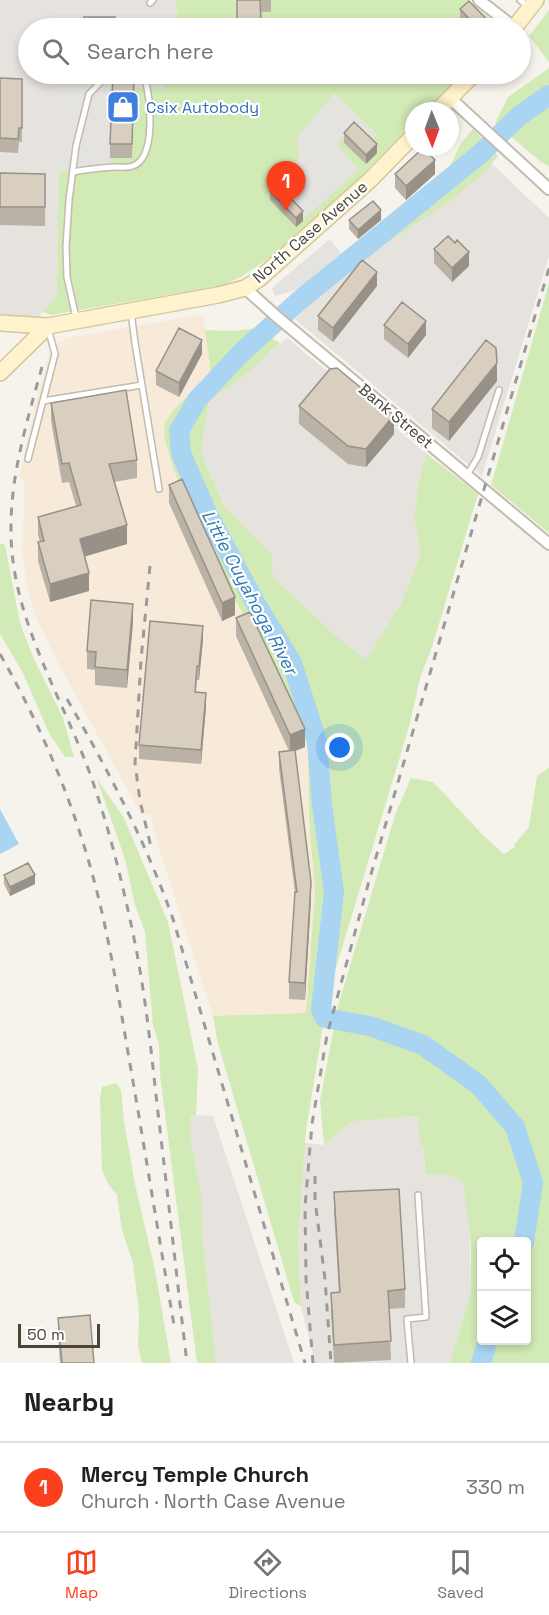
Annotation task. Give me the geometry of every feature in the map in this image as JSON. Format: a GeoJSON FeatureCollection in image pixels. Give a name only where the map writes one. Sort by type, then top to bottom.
{"type":"FeatureCollection","features":[{"type":"Feature","properties":{"kind":"street"},"geometry":{"type":"LineString","coordinates":[[479,0],[502,18]]}},
{"type":"Feature","properties":{"kind":"street"},"geometry":{"type":"LineString","coordinates":[[521,18],[529,3]]}},
{"type":"Feature","properties":{"kind":"street"},"geometry":{"type":"LineString","coordinates":[[446,102],[464,84]]}},
{"type":"Feature","properties":{"kind":"street"},"geometry":{"type":"LineString","coordinates":[[450,98],[549,189]]}},
{"type":"Feature","properties":{"kind":"street","name":"North Case Avenue"},"geometry":{"type":"LineString","coordinates":[[0,323],[48,326],[245,288],[259,279],[352,196],[405,144]]}},
{"type":"Feature","properties":{"kind":"street","name":"Bank Street"},"geometry":{"type":"LineString","coordinates":[[245,288],[549,544]]}},
{"type":"Feature","properties":{"kind":"street"},"geometry":{"type":"LineString","coordinates":[[0,374],[48,326]]}},
{"type":"Feature","properties":{"kind":"lane"},"geometry":{"type":"LineString","coordinates":[[77,320],[67,277],[69,200],[76,146],[89,94],[99,84]]}},
{"type":"Feature","properties":{"kind":"lane"},"geometry":{"type":"LineString","coordinates":[[73,172],[133,166],[142,158],[150,132],[150,96],[146,84]]}},
{"type":"Feature","properties":{"kind":"lane"},"geometry":{"type":"LineString","coordinates":[[131,310],[159,489]]}},
{"type":"Feature","properties":{"kind":"lane"},"geometry":{"type":"LineString","coordinates":[[28,459],[55,354],[48,326]]}},
{"type":"Feature","properties":{"kind":"lane"},"geometry":{"type":"LineString","coordinates":[[43,401],[142,385]]}},
{"type":"Feature","properties":{"kind":"lane"},"geometry":{"type":"LineString","coordinates":[[467,475],[478,458],[499,390]]}},
{"type":"Feature","properties":{"kind":"lane"},"geometry":{"type":"LineString","coordinates":[[411,1363],[407,1319],[426,1317],[418,1195]]}},
{"type":"Feature","properties":{"kind":"shaded area"},"geometry":{"type":"Polygon","coordinates":[[[0,0],[176,0],[177,18],[18,18],[18,84],[60,84],[57,294],[38,318],[0,317],[0,0]]]}},
{"type":"Feature","properties":{"kind":"shaded area"},"geometry":{"type":"Polygon","coordinates":[[[60,84],[165,84],[165,89],[110,87],[111,171],[59,172],[60,84]]]}},
{"type":"Feature","properties":{"kind":"shaded area"},"geometry":{"type":"Polygon","coordinates":[[[334,93],[377,134],[368,143],[346,134],[339,140],[340,148],[359,169],[303,220],[278,193],[294,174],[299,153],[297,138],[334,93]]]}},
{"type":"Feature","properties":{"kind":"shaded area"},"geometry":{"type":"Polygon","coordinates":[[[486,158],[549,218],[549,256],[482,476],[295,319],[350,265],[486,158]]]}},
{"type":"Feature","properties":{"kind":"shaded area"},"geometry":{"type":"Polygon","coordinates":[[[330,239],[342,255],[300,289],[275,296],[272,289],[274,286],[330,239]]]}},
{"type":"Feature","properties":{"kind":"shaded area"},"geometry":{"type":"Polygon","coordinates":[[[203,314],[211,373],[176,406],[164,424],[165,441],[175,473],[195,515],[245,616],[285,686],[308,748],[309,820],[315,892],[306,1013],[213,1016],[150,815],[141,814],[58,663],[34,613],[26,582],[22,552],[25,483],[19,478],[51,347],[68,338],[203,314]]]}},
{"type":"Feature","properties":{"kind":"shaded area"},"geometry":{"type":"Polygon","coordinates":[[[287,338],[427,454],[419,481],[414,517],[421,554],[401,604],[366,661],[273,577],[272,554],[225,508],[201,454],[209,401],[287,338]]]}},
{"type":"Feature","properties":{"kind":"shaded area"},"geometry":{"type":"Polygon","coordinates":[[[190,1115],[213,1116],[294,1363],[216,1363],[202,1233],[201,1193],[190,1137],[190,1115]]]}},
{"type":"Feature","properties":{"kind":"shaded area"},"geometry":{"type":"Polygon","coordinates":[[[419,1116],[426,1174],[460,1179],[464,1187],[469,1217],[471,1292],[450,1363],[315,1363],[301,1306],[298,1234],[305,1143],[324,1145],[355,1121],[419,1116]]]}},
{"type":"Feature","properties":{"kind":"green space"},"geometry":{"type":"Polygon","coordinates":[[[176,0],[468,0],[489,18],[177,18],[176,0]]]}},
{"type":"Feature","properties":{"kind":"green space"},"geometry":{"type":"Polygon","coordinates":[[[549,10],[549,62],[531,39],[531,33],[549,10]]]}},
{"type":"Feature","properties":{"kind":"green space"},"geometry":{"type":"Polygon","coordinates":[[[549,68],[549,166],[541,162],[495,123],[508,97],[526,84],[531,84],[531,81],[549,68]]]}},
{"type":"Feature","properties":{"kind":"green space"},"geometry":{"type":"Polygon","coordinates":[[[60,84],[451,84],[434,102],[405,102],[405,131],[356,181],[269,258],[241,277],[225,284],[202,289],[51,315],[43,312],[57,294],[60,84]]]}},
{"type":"Feature","properties":{"kind":"green space"},"geometry":{"type":"Polygon","coordinates":[[[473,129],[498,156],[483,174],[449,202],[390,241],[379,245],[372,244],[372,238],[449,168],[455,156],[459,156],[461,143],[473,129]]]}},
{"type":"Feature","properties":{"kind":"green space"},"geometry":{"type":"Polygon","coordinates":[[[549,283],[549,533],[491,485],[549,283]]]}},
{"type":"Feature","properties":{"kind":"green space"},"geometry":{"type":"Polygon","coordinates":[[[256,328],[280,343],[247,373],[209,401],[201,454],[225,508],[272,554],[273,577],[336,636],[366,660],[401,604],[421,554],[414,517],[419,481],[427,454],[478,494],[433,644],[420,678],[409,727],[328,994],[306,1131],[298,1237],[301,1306],[294,1302],[217,1040],[213,1016],[306,1013],[315,892],[309,820],[308,748],[285,686],[224,581],[175,473],[165,441],[164,424],[175,408],[211,373],[205,330],[234,331],[256,328]]]}},
{"type":"Feature","properties":{"kind":"green space"},"geometry":{"type":"Polygon","coordinates":[[[0,543],[5,545],[20,623],[33,657],[63,718],[74,757],[65,757],[49,733],[22,671],[0,634],[0,543]]]}},
{"type":"Feature","properties":{"kind":"green space"},"geometry":{"type":"Polygon","coordinates":[[[549,768],[549,1363],[450,1363],[471,1292],[471,1245],[464,1187],[460,1179],[426,1174],[423,1146],[418,1128],[419,1116],[355,1121],[324,1145],[320,1101],[338,1006],[395,815],[411,778],[433,782],[504,854],[515,847],[514,845],[529,827],[537,776],[549,768]]]}},
{"type":"Feature","properties":{"kind":"green space"},"geometry":{"type":"Polygon","coordinates":[[[97,779],[124,818],[168,922],[198,1069],[196,1115],[190,1116],[190,1137],[201,1193],[202,1233],[216,1363],[197,1363],[160,1075],[159,1045],[153,1025],[145,932],[135,905],[125,859],[97,779]]]}},
{"type":"Feature","properties":{"kind":"green space"},"geometry":{"type":"Polygon","coordinates":[[[116,1083],[121,1090],[135,1184],[155,1270],[171,1363],[142,1363],[138,1347],[139,1312],[133,1263],[122,1230],[117,1195],[108,1184],[102,1170],[100,1098],[102,1087],[116,1083]]]}},
{"type":"Feature","properties":{"kind":"water"},"geometry":{"type":"Polygon","coordinates":[[[0,809],[19,844],[0,854],[0,809]]]}},
{"type":"Feature","properties":{"kind":"building"},"geometry":{"type":"Polygon","coordinates":[[[237,0],[260,0],[261,18],[237,18],[237,0]]]}},
{"type":"Feature","properties":{"kind":"building"},"geometry":{"type":"Polygon","coordinates":[[[469,1],[485,18],[468,18],[460,9],[469,1]]]}},
{"type":"Feature","properties":{"kind":"building"},"geometry":{"type":"Polygon","coordinates":[[[84,17],[115,18],[84,18],[84,17]]]}},
{"type":"Feature","properties":{"kind":"building"},"geometry":{"type":"Polygon","coordinates":[[[0,78],[18,79],[18,84],[22,84],[22,128],[19,128],[18,139],[0,138],[0,78]]]}},
{"type":"Feature","properties":{"kind":"building","name":"Csix Autobody"},"geometry":{"type":"Polygon","coordinates":[[[113,84],[134,84],[132,144],[110,144],[113,84]]]}},
{"type":"Feature","properties":{"kind":"building"},"geometry":{"type":"Polygon","coordinates":[[[354,122],[377,144],[366,155],[344,133],[354,122]]]}},
{"type":"Feature","properties":{"kind":"building"},"geometry":{"type":"Polygon","coordinates":[[[414,156],[431,156],[435,160],[406,186],[395,174],[414,156]]]}},
{"type":"Feature","properties":{"kind":"building"},"geometry":{"type":"Polygon","coordinates":[[[0,173],[45,174],[45,207],[0,207],[0,173]]]}},
{"type":"Feature","properties":{"kind":"building"},"geometry":{"type":"Polygon","coordinates":[[[277,184],[303,211],[296,218],[270,191],[277,184]]]}},
{"type":"Feature","properties":{"kind":"building"},"geometry":{"type":"Polygon","coordinates":[[[373,201],[381,210],[358,230],[349,220],[373,201]]]}},
{"type":"Feature","properties":{"kind":"building"},"geometry":{"type":"Polygon","coordinates":[[[448,236],[455,243],[457,240],[469,252],[452,268],[434,249],[448,236]]]}},
{"type":"Feature","properties":{"kind":"building"},"geometry":{"type":"Polygon","coordinates":[[[362,260],[377,272],[333,328],[318,316],[362,260]]]}},
{"type":"Feature","properties":{"kind":"building"},"geometry":{"type":"Polygon","coordinates":[[[402,302],[426,321],[408,344],[384,325],[402,302]]]}},
{"type":"Feature","properties":{"kind":"building"},"geometry":{"type":"Polygon","coordinates":[[[179,328],[202,340],[179,383],[156,371],[179,328]]]}},
{"type":"Feature","properties":{"kind":"building"},"geometry":{"type":"Polygon","coordinates":[[[486,340],[496,348],[497,363],[449,422],[432,409],[486,340]]]}},
{"type":"Feature","properties":{"kind":"building"},"geometry":{"type":"Polygon","coordinates":[[[337,368],[394,415],[366,449],[348,446],[299,406],[330,369],[337,368]]]}},
{"type":"Feature","properties":{"kind":"building"},"geometry":{"type":"Polygon","coordinates":[[[126,390],[137,460],[109,464],[127,525],[80,539],[89,573],[50,584],[38,542],[44,541],[38,517],[81,505],[69,463],[62,464],[51,403],[126,390]]]}},
{"type":"Feature","properties":{"kind":"building"},"geometry":{"type":"Polygon","coordinates":[[[182,479],[235,597],[222,603],[169,485],[182,479]]]}},
{"type":"Feature","properties":{"kind":"building"},"geometry":{"type":"Polygon","coordinates":[[[91,600],[133,604],[127,670],[95,667],[96,652],[87,651],[91,600]]]}},
{"type":"Feature","properties":{"kind":"building"},"geometry":{"type":"Polygon","coordinates":[[[250,612],[305,729],[290,735],[236,618],[250,612]]]}},
{"type":"Feature","properties":{"kind":"building"},"geometry":{"type":"Polygon","coordinates":[[[150,621],[203,626],[195,692],[206,693],[201,750],[139,745],[150,621]]]}},
{"type":"Feature","properties":{"kind":"building"},"geometry":{"type":"Polygon","coordinates":[[[295,750],[311,882],[305,983],[289,982],[295,892],[297,892],[279,752],[295,750]]]}},
{"type":"Feature","properties":{"kind":"building"},"geometry":{"type":"Polygon","coordinates":[[[28,863],[35,875],[10,887],[4,875],[28,863]]]}},
{"type":"Feature","properties":{"kind":"building"},"geometry":{"type":"Polygon","coordinates":[[[399,1189],[405,1289],[388,1291],[391,1341],[334,1345],[331,1293],[340,1292],[334,1192],[399,1189]]]}},
{"type":"Feature","properties":{"kind":"building"},"geometry":{"type":"Polygon","coordinates":[[[90,1315],[94,1363],[62,1363],[58,1318],[90,1315]]]}},
{"type":"Feature","properties":{"kind":"waterway","name":"Little Cuyahoga River"},"geometry":{"type":"LineString","coordinates":[[525,1237],[533,1182],[515,1127],[479,1085],[423,1045],[370,1026],[325,1018],[321,1009],[334,892],[322,805],[317,741],[292,663],[256,604],[207,513],[181,453],[179,431],[197,400],[241,353],[300,300],[480,154],[519,116],[549,95]]}},
{"type":"Feature","properties":{"kind":"waterway","name":"Little Cuyahoga River"},"geometry":{"type":"LineString","coordinates":[[481,1363],[486,1345]]}},
{"type":"Feature","properties":{"kind":"railway"},"geometry":{"type":"LineString","coordinates":[[313,1363],[306,1279],[305,1207],[312,1124],[327,1035],[369,881],[549,268]]}},
{"type":"Feature","properties":{"kind":"railway"},"geometry":{"type":"LineString","coordinates":[[42,367],[16,470],[11,512],[13,564],[28,625],[96,790],[113,847],[131,924],[147,1018],[187,1363]]}},
{"type":"Feature","properties":{"kind":"railway"},"geometry":{"type":"LineString","coordinates":[[150,566],[141,660],[135,763],[140,801],[151,847]]}},
{"type":"Feature","properties":{"kind":"railway"},"geometry":{"type":"LineString","coordinates":[[0,654],[39,728],[61,780],[80,832],[95,884],[117,986],[174,1325]]}},
{"type":"Feature","properties":{"kind":"railway"},"geometry":{"type":"LineString","coordinates":[[67,699],[125,807],[151,862],[173,919],[305,1363]]}},
{"type":"Feature","properties":{"kind":"railway"},"geometry":{"type":"LineString","coordinates":[[315,1176],[315,1200],[325,1279],[331,1363]]}},
{"type":"Feature","properties":{"kind":"place","name":"Csix Autobody"},"geometry":{"type":"Point","coordinates":[123,107]}},
{"type":"Feature","properties":{"kind":"place","name":"Mercy Temple Church"},"geometry":{"type":"Point","coordinates":[286,211]}}]}
